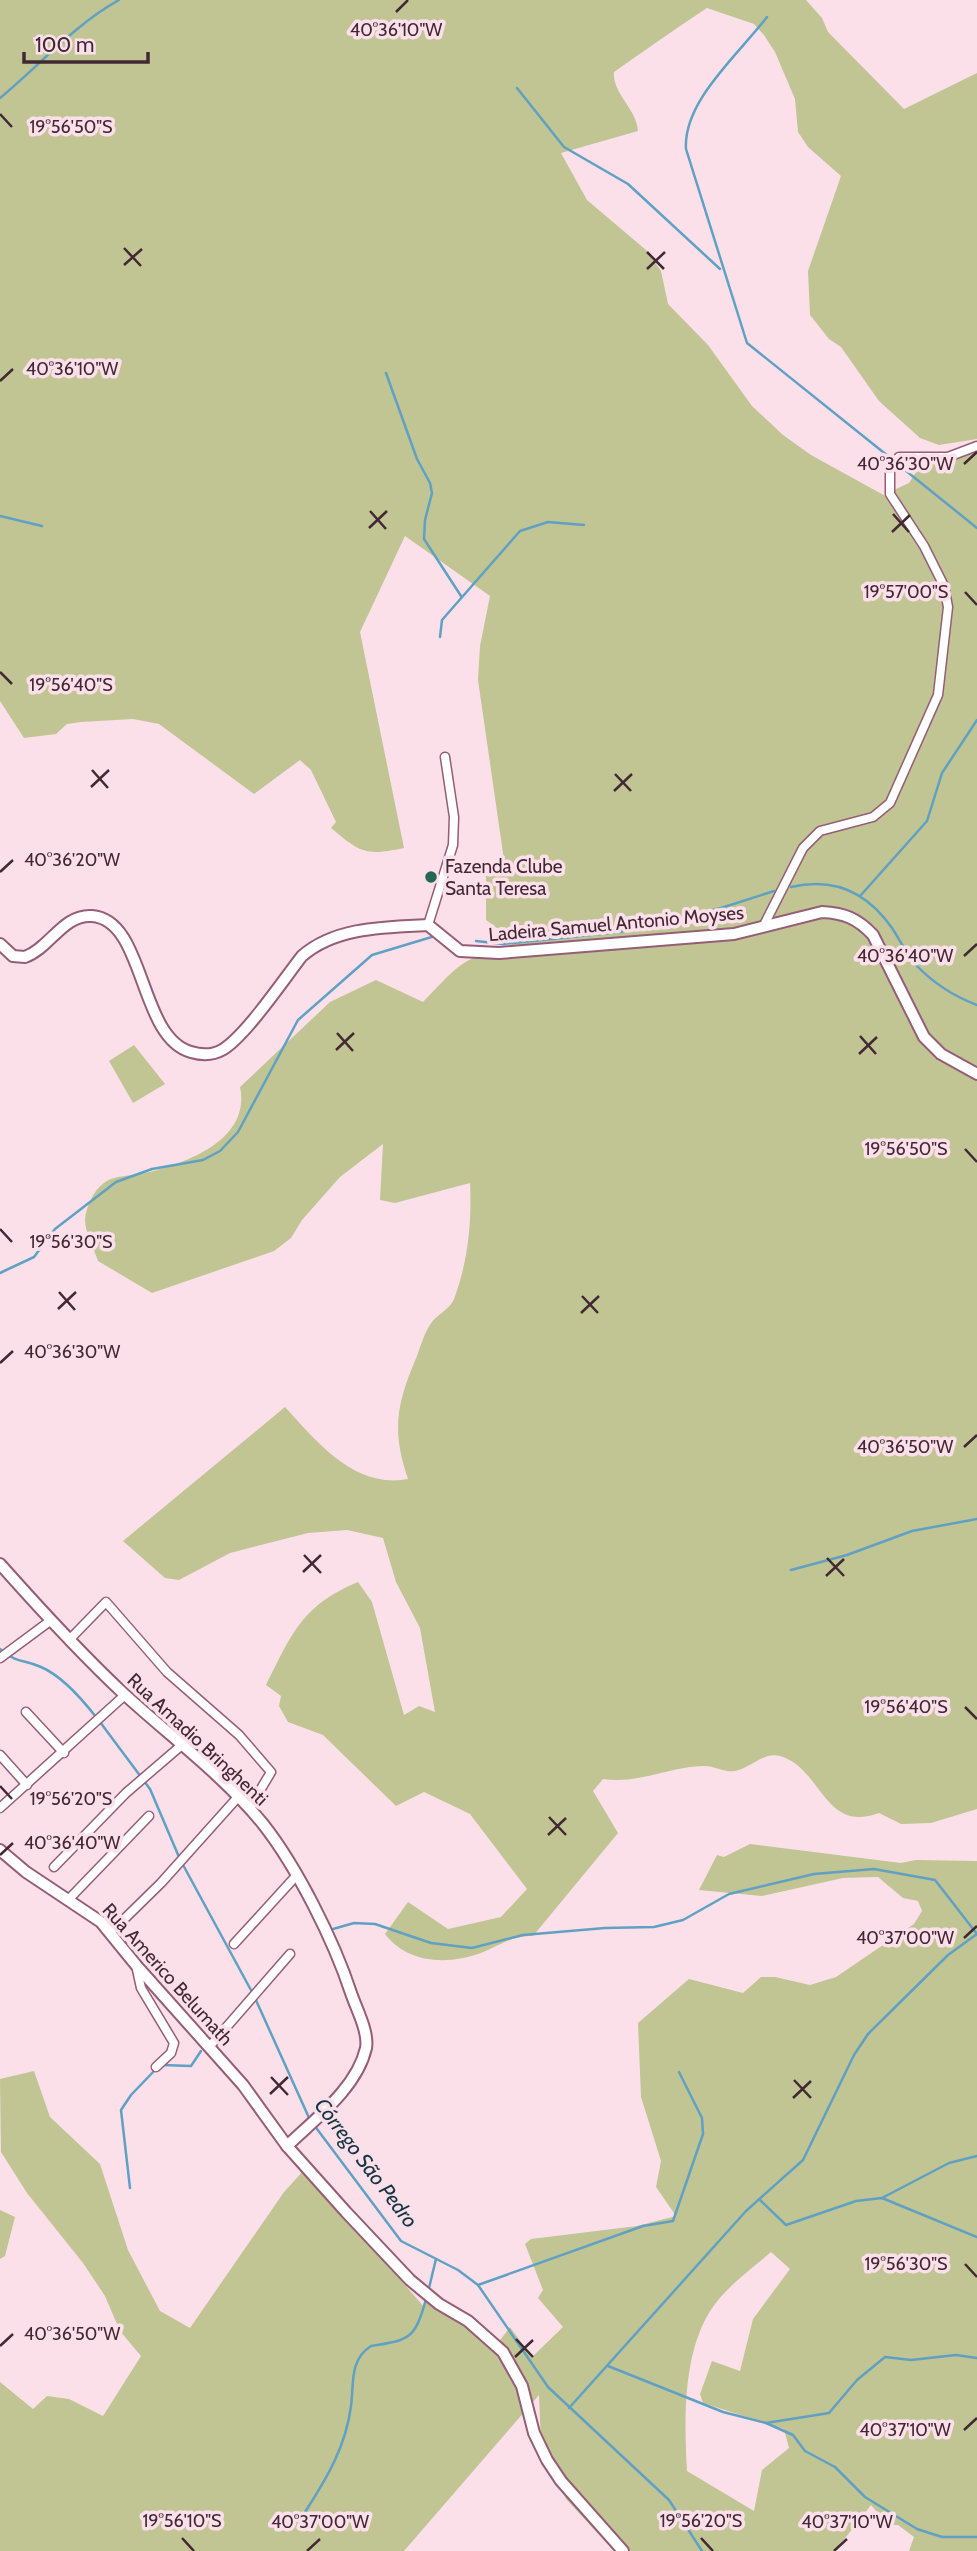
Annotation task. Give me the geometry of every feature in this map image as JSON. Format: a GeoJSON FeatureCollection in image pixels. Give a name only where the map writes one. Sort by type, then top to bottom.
{"type":"FeatureCollection","features":[{"type":"Feature","properties":{"kind":"street"},"geometry":{"type":"LineString","coordinates":[[763,926],[803,848],[811,838],[830,827],[873,817],[890,803],[938,695],[948,607],[944,586],[924,547],[890,494],[890,466],[899,457],[948,457],[977,446]]}},
{"type":"Feature","properties":{"kind":"street"},"geometry":{"type":"LineString","coordinates":[[0,944],[13,956],[26,957],[73,921],[89,916],[103,919],[113,926],[132,952],[166,1035],[186,1050],[203,1055],[226,1048],[302,957],[323,939],[334,935],[428,925],[453,845],[454,817],[445,757]]}},
{"type":"Feature","properties":{"kind":"street","name":"Ladeira Samuel Antonio Moyses"},"geometry":{"type":"LineString","coordinates":[[428,925],[460,951],[470,953],[734,934],[822,912],[849,916],[861,923],[880,944],[924,1037],[941,1054],[977,1074]]}},
{"type":"Feature","properties":{"kind":"street","name":"Rua Amadio Bringhenti"},"geometry":{"type":"LineString","coordinates":[[0,1564],[69,1640],[125,1695],[183,1744],[264,1825],[296,1875],[342,1968],[366,2042],[359,2063],[344,2089],[287,2146]]}},
{"type":"Feature","properties":{"kind":"street"},"geometry":{"type":"LineString","coordinates":[[69,1640],[106,1602],[167,1672],[202,1707],[239,1735],[271,1772],[249,1809]]}},
{"type":"Feature","properties":{"kind":"street"},"geometry":{"type":"LineString","coordinates":[[0,1657],[50,1621]]}},
{"type":"Feature","properties":{"kind":"street"},"geometry":{"type":"LineString","coordinates":[[0,1808],[64,1753],[125,1695]]}},
{"type":"Feature","properties":{"kind":"street"},"geometry":{"type":"LineString","coordinates":[[26,1712],[64,1753]]}},
{"type":"Feature","properties":{"kind":"street"},"geometry":{"type":"LineString","coordinates":[[54,1867],[146,1775],[183,1744]]}},
{"type":"Feature","properties":{"kind":"street"},"geometry":{"type":"LineString","coordinates":[[0,1755],[27,1785]]}},
{"type":"Feature","properties":{"kind":"street"},"geometry":{"type":"LineString","coordinates":[[111,1932],[177,1865],[238,1797]]}},
{"type":"Feature","properties":{"kind":"street"},"geometry":{"type":"LineString","coordinates":[[69,1899],[149,1816]]}},
{"type":"Feature","properties":{"kind":"street","name":"Rua Americo Belumath"},"geometry":{"type":"LineString","coordinates":[[0,1850],[26,1872],[93,1914],[243,2085],[287,2146],[410,2280],[439,2304],[468,2321],[503,2352],[522,2386],[534,2433],[547,2460],[561,2481],[623,2551]]}},
{"type":"Feature","properties":{"kind":"street"},"geometry":{"type":"LineString","coordinates":[[234,1944],[296,1875]]}},
{"type":"Feature","properties":{"kind":"street"},"geometry":{"type":"LineString","coordinates":[[210,2046],[290,1954]]}},
{"type":"Feature","properties":{"kind":"street"},"geometry":{"type":"LineString","coordinates":[[135,1965],[137,1981],[174,2043],[171,2053],[156,2067]]}},
{"type":"Feature","properties":{"kind":"green space"},"geometry":{"type":"Polygon","coordinates":[[[0,0],[806,0],[822,18],[828,32],[904,109],[977,73],[977,439],[939,445],[920,438],[879,401],[841,347],[829,339],[810,315],[808,271],[841,176],[808,147],[798,132],[795,99],[775,52],[754,24],[707,8],[695,16],[614,72],[614,80],[634,115],[638,131],[561,153],[587,200],[646,250],[661,271],[668,304],[708,345],[752,406],[783,435],[811,455],[889,498],[896,489],[909,483],[918,469],[977,448],[977,1809],[931,1823],[901,1824],[879,1813],[861,1817],[846,1815],[825,1797],[794,1763],[774,1755],[735,1771],[704,1766],[629,1779],[603,1779],[593,1791],[618,1833],[533,1936],[512,1939],[468,1957],[442,1960],[417,1956],[394,1944],[385,1934],[408,1902],[448,1929],[501,1917],[527,1889],[470,1814],[424,1792],[396,1806],[323,1735],[288,1722],[279,1706],[281,1696],[266,1685],[300,1623],[323,1601],[358,1582],[372,1602],[404,1715],[419,1706],[435,1712],[420,1628],[396,1582],[383,1538],[347,1530],[308,1533],[230,1553],[179,1580],[165,1578],[123,1541],[285,1407],[324,1448],[354,1470],[389,1480],[408,1479],[399,1445],[401,1402],[427,1330],[452,1302],[459,1285],[468,1242],[470,1183],[395,1203],[380,1200],[383,1144],[340,1177],[302,1220],[291,1238],[274,1251],[152,1293],[98,1261],[85,1225],[93,1195],[108,1180],[162,1169],[213,1146],[236,1121],[241,1105],[240,1087],[330,1002],[376,980],[423,1002],[464,963],[487,955],[520,955],[501,931],[486,920],[486,870],[505,867],[478,680],[480,646],[490,596],[405,536],[360,632],[404,848],[380,852],[364,850],[331,828],[336,822],[311,770],[300,760],[254,794],[159,724],[133,719],[81,722],[67,724],[56,734],[24,738],[0,701],[0,0]]]}},
{"type":"Feature","properties":{"kind":"green space"},"geometry":{"type":"Polygon","coordinates":[[[134,1045],[165,1084],[133,1103],[109,1061],[134,1045]]]}},
{"type":"Feature","properties":{"kind":"green space"},"geometry":{"type":"Polygon","coordinates":[[[750,1844],[901,1863],[916,1860],[977,1861],[977,2551],[909,2551],[914,2537],[898,2525],[888,2525],[871,2505],[835,2551],[614,2551],[566,2499],[541,2444],[539,2395],[404,2551],[0,2551],[0,2382],[33,2409],[47,2396],[69,2399],[103,2416],[141,2356],[120,2331],[105,2296],[83,2263],[27,2193],[1,2152],[0,2079],[34,2071],[50,2117],[100,2164],[128,2250],[160,2311],[190,2328],[284,2192],[305,2169],[424,2307],[427,2300],[479,2332],[495,2347],[510,2327],[532,2357],[563,2327],[538,2298],[543,2290],[525,2244],[531,2239],[637,2226],[676,2216],[656,2187],[661,2161],[641,2097],[638,2023],[689,1979],[743,1993],[761,1977],[775,1977],[810,1985],[836,1977],[914,1924],[922,1911],[918,1901],[903,1898],[878,1877],[843,1878],[762,1896],[699,1890],[717,1855],[724,1857],[750,1844]],[[771,2252],[719,2299],[698,2337],[688,2381],[687,2471],[754,2511],[762,2470],[789,2448],[784,2429],[703,2403],[700,2394],[712,2361],[740,2371],[753,2319],[790,2269],[771,2252]]]}},
{"type":"Feature","properties":{"kind":"green space"},"geometry":{"type":"Polygon","coordinates":[[[0,2210],[15,2217],[5,2256],[0,2259],[0,2210]]]}},
{"type":"Feature","properties":{"kind":"waterway"},"geometry":{"type":"LineString","coordinates":[[0,98],[72,33],[119,0]]}},
{"type":"Feature","properties":{"kind":"waterway"},"geometry":{"type":"LineString","coordinates":[[767,17],[703,96],[687,131],[686,149],[747,343],[888,456]]}},
{"type":"Feature","properties":{"kind":"waterway"},"geometry":{"type":"LineString","coordinates":[[517,88],[564,147],[628,184],[720,269]]}},
{"type":"Feature","properties":{"kind":"waterway"},"geometry":{"type":"LineString","coordinates":[[386,373],[417,459],[430,483],[432,493],[425,520],[424,539],[461,596]]}},
{"type":"Feature","properties":{"kind":"waterway"},"geometry":{"type":"LineString","coordinates":[[900,466],[977,528]]}},
{"type":"Feature","properties":{"kind":"waterway"},"geometry":{"type":"LineString","coordinates":[[0,516],[42,526]]}},
{"type":"Feature","properties":{"kind":"waterway"},"geometry":{"type":"LineString","coordinates":[[440,637],[442,620],[520,531],[548,522],[584,525]]}},
{"type":"Feature","properties":{"kind":"waterway"},"geometry":{"type":"LineString","coordinates":[[861,895],[927,821],[942,773],[977,720]]}},
{"type":"Feature","properties":{"kind":"waterway"},"geometry":{"type":"LineString","coordinates":[[791,887],[806,884],[835,886],[860,897],[882,915],[922,971],[944,988],[977,1005]]}},
{"type":"Feature","properties":{"kind":"waterway"},"geometry":{"type":"LineString","coordinates":[[476,941],[503,944],[620,932],[721,908],[774,891]]}},
{"type":"Feature","properties":{"kind":"waterway"},"geometry":{"type":"LineString","coordinates":[[0,1273],[34,1257],[55,1229],[116,1182],[152,1169],[203,1160],[220,1151],[238,1132],[298,1020],[372,955],[435,936]]}},
{"type":"Feature","properties":{"kind":"waterway"},"geometry":{"type":"LineString","coordinates":[[791,1570],[847,1555],[912,1531],[977,1519]]}},
{"type":"Feature","properties":{"kind":"waterway","name":"Córrego São Pedro"},"geometry":{"type":"LineString","coordinates":[[0,1649],[11,1657],[41,1667],[56,1676],[96,1717]]}},
{"type":"Feature","properties":{"kind":"waterway","name":"Córrego São Pedro"},"geometry":{"type":"LineString","coordinates":[[100,1722],[150,1789],[179,1857]]}},
{"type":"Feature","properties":{"kind":"waterway","name":"Córrego São Pedro"},"geometry":{"type":"LineString","coordinates":[[182,1863],[252,1992]]}},
{"type":"Feature","properties":{"kind":"waterway"},"geometry":{"type":"LineString","coordinates":[[333,1929],[354,1923],[375,1924],[431,1943],[472,1948],[523,1935],[654,1927],[683,1920],[729,1894],[814,1874],[874,1869],[935,1880],[977,1934]]}},
{"type":"Feature","properties":{"kind":"waterway"},"geometry":{"type":"LineString","coordinates":[[569,2408],[746,2211],[803,2160],[854,2055],[868,2034],[948,1955],[977,1934]]}},
{"type":"Feature","properties":{"kind":"waterway","name":"Córrego São Pedro"},"geometry":{"type":"LineString","coordinates":[[255,1998],[310,2120]]}},
{"type":"Feature","properties":{"kind":"waterway"},"geometry":{"type":"LineString","coordinates":[[162,2065],[191,2066],[201,2051]]}},
{"type":"Feature","properties":{"kind":"waterway"},"geometry":{"type":"LineString","coordinates":[[130,2188],[121,2110],[131,2095],[156,2069]]}},
{"type":"Feature","properties":{"kind":"waterway"},"geometry":{"type":"LineString","coordinates":[[478,2285],[643,2226],[673,2221],[703,2134],[702,2118],[679,2072]]}},
{"type":"Feature","properties":{"kind":"waterway","name":"Córrego São Pedro"},"geometry":{"type":"LineString","coordinates":[[314,2125],[401,2241],[458,2270],[478,2285],[548,2387],[669,2500],[702,2551]]}},
{"type":"Feature","properties":{"kind":"waterway"},"geometry":{"type":"LineString","coordinates":[[882,2198],[949,2163],[977,2156]]}},
{"type":"Feature","properties":{"kind":"waterway"},"geometry":{"type":"LineString","coordinates":[[759,2199],[786,2225],[856,2201],[882,2198],[977,2237]]}},
{"type":"Feature","properties":{"kind":"waterway"},"geometry":{"type":"LineString","coordinates":[[429,2288],[436,2259]]}},
{"type":"Feature","properties":{"kind":"waterway"},"geometry":{"type":"LineString","coordinates":[[305,2512],[328,2474],[345,2435],[354,2373],[359,2358],[371,2346],[394,2342],[409,2335],[418,2322],[426,2299]]}},
{"type":"Feature","properties":{"kind":"waterway"},"geometry":{"type":"LineString","coordinates":[[766,2423],[829,2413],[857,2380],[885,2357],[911,2360],[956,2355],[977,2358]]}},
{"type":"Feature","properties":{"kind":"waterway"},"geometry":{"type":"LineString","coordinates":[[608,2366],[723,2412],[766,2423],[793,2435],[805,2451],[835,2467],[865,2497],[917,2529],[942,2537],[977,2537]]}},
{"type":"Feature","properties":{"kind":"place","name":"Fazenda Clube Santa Teresa"},"geometry":{"type":"Point","coordinates":[431,877]}}]}
